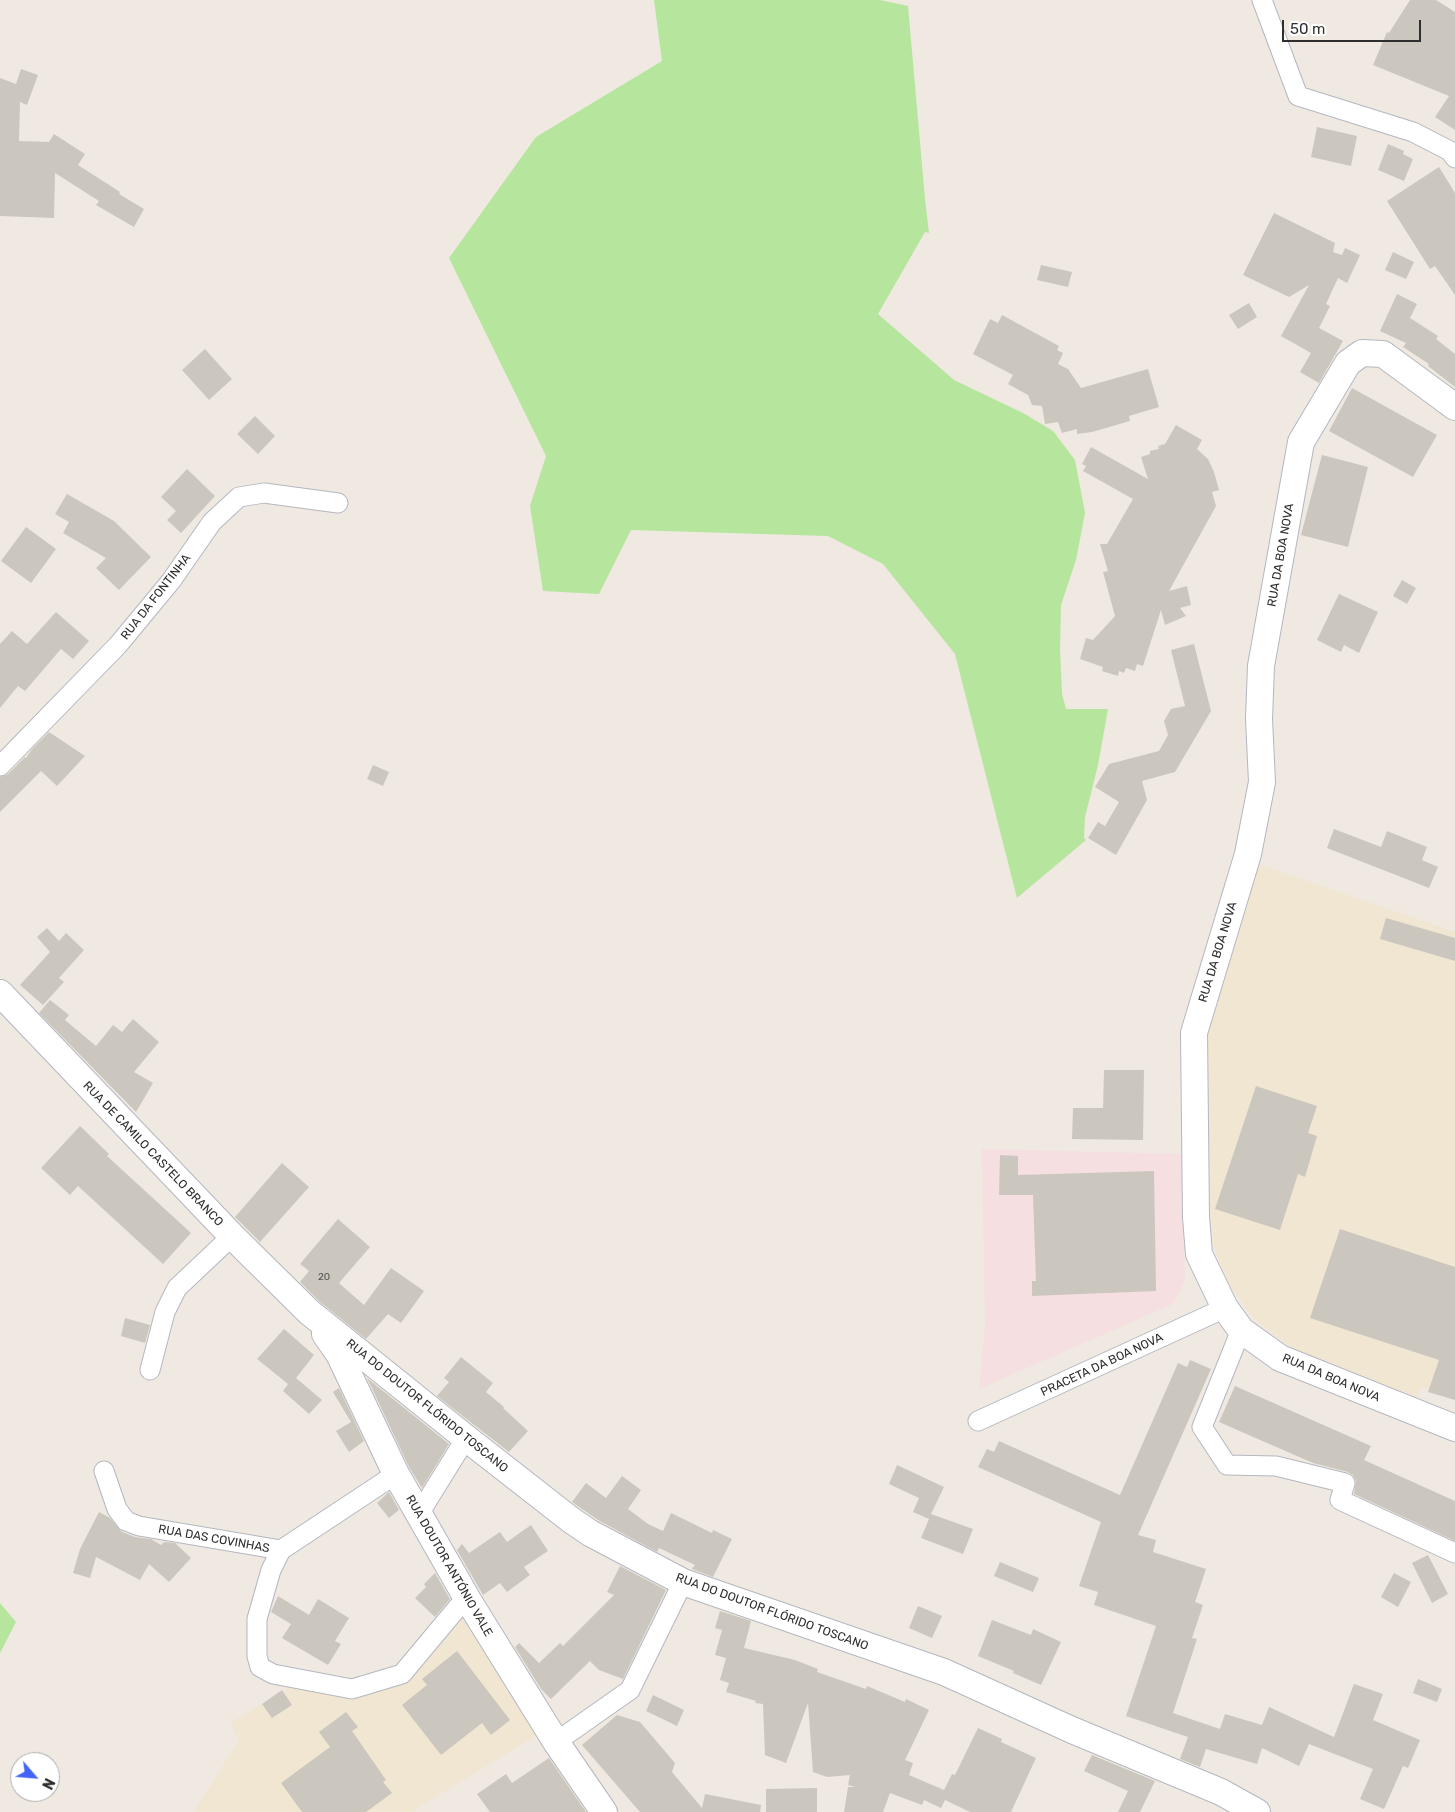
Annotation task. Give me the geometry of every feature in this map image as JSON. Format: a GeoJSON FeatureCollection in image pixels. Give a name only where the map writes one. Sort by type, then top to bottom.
{"type":"FeatureCollection","features":[{"type":"Feature","properties":{"kind":"street"},"geometry":{"type":"LineString","coordinates":[[1262,0],[1298,96],[1413,132],[1450,151],[1455,158]]}},
{"type":"Feature","properties":{"kind":"street","name":"RUA DA BOA NOVA"},"geometry":{"type":"LineString","coordinates":[[1455,407],[1383,354],[1362,353],[1348,363],[1301,442],[1262,666],[1259,719],[1262,782],[1248,854],[1194,1032],[1196,1217],[1199,1254],[1225,1308],[1241,1330],[1280,1358],[1455,1428]]}},
{"type":"Feature","properties":{"kind":"street","name":"RUA DA FONTINHA"},"geometry":{"type":"LineString","coordinates":[[0,766],[118,645],[171,581],[212,522],[239,496],[264,493],[338,503]]}},
{"type":"Feature","properties":{"kind":"street","name":"RUA DE CAMILO CASTELO BRANCO"},"geometry":{"type":"LineString","coordinates":[[0,993],[232,1236],[309,1312]]}},
{"type":"Feature","properties":{"kind":"street"},"geometry":{"type":"LineString","coordinates":[[150,1370],[165,1312],[177,1288],[232,1236]]}},
{"type":"Feature","properties":{"kind":"street","name":"PRACETA DA BOA NOVA"},"geometry":{"type":"LineString","coordinates":[[978,1422],[1225,1308]]}},
{"type":"Feature","properties":{"kind":"street","name":"RUA DO DOUTOR FLÓRIDO TOSCANO"},"geometry":{"type":"LineString","coordinates":[[309,1312],[466,1438],[584,1528],[608,1543],[683,1582],[944,1672],[1072,1730],[1221,1792],[1257,1812]]}},
{"type":"Feature","properties":{"kind":"street","name":"RUA DOUTOR ANTÓNIO VALE"},"geometry":{"type":"LineString","coordinates":[[309,1312],[339,1354],[396,1474],[468,1600],[556,1742],[604,1812]]}},
{"type":"Feature","properties":{"kind":"street"},"geometry":{"type":"LineString","coordinates":[[1241,1330],[1202,1427],[1227,1465],[1276,1466],[1346,1483],[1340,1500],[1455,1553]]}},
{"type":"Feature","properties":{"kind":"street"},"geometry":{"type":"LineString","coordinates":[[419,1514],[466,1438]]}},
{"type":"Feature","properties":{"kind":"street","name":"RUA DAS COVINHAS"},"geometry":{"type":"LineString","coordinates":[[104,1471],[117,1509],[126,1521],[139,1526],[281,1550],[396,1474]]}},
{"type":"Feature","properties":{"kind":"street"},"geometry":{"type":"LineString","coordinates":[[281,1550],[271,1570],[258,1619],[257,1656],[260,1667],[273,1674],[352,1688],[402,1674],[458,1607],[468,1600]]}},
{"type":"Feature","properties":{"kind":"street"},"geometry":{"type":"LineString","coordinates":[[556,1742],[630,1690],[683,1582]]}},
{"type":"Feature","properties":{"kind":"shaded area"},"geometry":{"type":"Polygon","coordinates":[[[1258,864],[1455,932],[1455,1398],[1422,1387],[1416,1398],[1297,1350],[1282,1341],[1254,1319],[1227,1281],[1211,1239],[1204,1030],[1258,864]]]}},
{"type":"Feature","properties":{"kind":"shaded area"},"geometry":{"type":"Polygon","coordinates":[[[982,1149],[1182,1154],[1185,1281],[1173,1304],[979,1389],[985,1326],[982,1149]]]}},
{"type":"Feature","properties":{"kind":"shaded area"},"geometry":{"type":"Polygon","coordinates":[[[467,1616],[542,1732],[411,1812],[196,1812],[195,1810],[239,1740],[230,1723],[291,1687],[352,1698],[409,1681],[455,1625],[467,1616]]]}},
{"type":"Feature","properties":{"kind":"green space"},"geometry":{"type":"Polygon","coordinates":[[[654,0],[880,0],[908,6],[929,233],[925,232],[878,314],[954,380],[1025,414],[1053,431],[1075,460],[1085,513],[1076,560],[1061,605],[1060,649],[1062,694],[1066,709],[1108,709],[1098,765],[1085,817],[1084,838],[1086,840],[1017,898],[955,654],[883,564],[828,536],[631,530],[599,594],[543,591],[530,506],[546,456],[449,258],[536,137],[662,61],[654,0]]]}},
{"type":"Feature","properties":{"kind":"green space"},"geometry":{"type":"Polygon","coordinates":[[[0,1603],[16,1622],[0,1653],[0,1603]]]}},
{"type":"Feature","properties":{"kind":"building"},"geometry":{"type":"Polygon","coordinates":[[[1410,0],[1436,0],[1455,12],[1455,130],[1435,117],[1449,96],[1373,65],[1387,32],[1389,33],[1410,0]]]}},
{"type":"Feature","properties":{"kind":"building"},"geometry":{"type":"Polygon","coordinates":[[[21,69],[38,75],[27,105],[20,102],[19,141],[49,142],[54,134],[85,154],[78,165],[144,209],[134,227],[96,205],[99,201],[55,173],[54,218],[0,216],[0,78],[16,84],[21,69]]]}},
{"type":"Feature","properties":{"kind":"building"},"geometry":{"type":"Polygon","coordinates":[[[1317,127],[1357,136],[1351,166],[1311,157],[1317,127]]]}},
{"type":"Feature","properties":{"kind":"building"},"geometry":{"type":"Polygon","coordinates":[[[1388,144],[1404,151],[1403,154],[1413,159],[1404,181],[1378,170],[1388,144]]]}},
{"type":"Feature","properties":{"kind":"building"},"geometry":{"type":"Polygon","coordinates":[[[1439,167],[1455,193],[1455,295],[1435,266],[1430,269],[1387,201],[1439,167]]]}},
{"type":"Feature","properties":{"kind":"building"},"geometry":{"type":"Polygon","coordinates":[[[1274,213],[1335,243],[1333,252],[1342,255],[1345,248],[1360,255],[1347,283],[1338,278],[1326,304],[1330,306],[1319,328],[1343,341],[1319,383],[1300,372],[1311,353],[1281,336],[1309,285],[1289,297],[1243,275],[1274,213]]]}},
{"type":"Feature","properties":{"kind":"building"},"geometry":{"type":"Polygon","coordinates":[[[1393,252],[1414,262],[1406,279],[1385,270],[1393,252]]]}},
{"type":"Feature","properties":{"kind":"building"},"geometry":{"type":"Polygon","coordinates":[[[1041,265],[1072,272],[1068,287],[1037,280],[1041,265]]]}},
{"type":"Feature","properties":{"kind":"building"},"geometry":{"type":"Polygon","coordinates":[[[1397,294],[1417,304],[1410,318],[1438,336],[1436,339],[1455,354],[1455,387],[1428,366],[1429,364],[1403,347],[1406,343],[1380,331],[1397,294]]]}},
{"type":"Feature","properties":{"kind":"building"},"geometry":{"type":"Polygon","coordinates":[[[1249,303],[1257,317],[1238,329],[1229,315],[1249,303]]]}},
{"type":"Feature","properties":{"kind":"building"},"geometry":{"type":"Polygon","coordinates":[[[1002,315],[1059,346],[1057,350],[1063,353],[1058,364],[1068,369],[1081,388],[1148,369],[1159,407],[1129,416],[1130,421],[1092,432],[1077,434],[1077,429],[1062,433],[1058,422],[1045,424],[1042,406],[1032,405],[1028,395],[1008,384],[1013,375],[973,354],[990,319],[998,323],[1002,315]]]}},
{"type":"Feature","properties":{"kind":"building"},"geometry":{"type":"Polygon","coordinates":[[[205,349],[232,379],[209,400],[182,370],[205,349]]]}},
{"type":"Feature","properties":{"kind":"building"},"geometry":{"type":"Polygon","coordinates":[[[1352,388],[1437,435],[1413,477],[1329,431],[1352,388]]]}},
{"type":"Feature","properties":{"kind":"building"},"geometry":{"type":"Polygon","coordinates":[[[255,416],[275,436],[258,454],[237,434],[255,416]]]}},
{"type":"Feature","properties":{"kind":"building"},"geometry":{"type":"Polygon","coordinates":[[[1176,425],[1202,440],[1197,449],[1208,459],[1214,472],[1219,490],[1212,492],[1216,506],[1169,591],[1187,586],[1191,605],[1180,608],[1186,616],[1165,625],[1161,610],[1143,666],[1137,664],[1135,671],[1126,668],[1124,673],[1119,671],[1118,676],[1102,671],[1103,667],[1080,659],[1086,638],[1093,640],[1115,616],[1103,572],[1108,571],[1100,544],[1107,544],[1133,499],[1083,471],[1086,466],[1082,464],[1091,447],[1148,479],[1141,457],[1150,454],[1150,451],[1159,449],[1158,446],[1165,444],[1176,425]]]}},
{"type":"Feature","properties":{"kind":"building"},"geometry":{"type":"Polygon","coordinates":[[[1322,455],[1368,467],[1348,547],[1301,535],[1322,455]]]}},
{"type":"Feature","properties":{"kind":"building"},"geometry":{"type":"Polygon","coordinates":[[[187,469],[215,496],[181,533],[167,520],[176,511],[161,497],[187,469]]]}},
{"type":"Feature","properties":{"kind":"building"},"geometry":{"type":"Polygon","coordinates":[[[67,494],[114,521],[151,557],[119,590],[96,568],[106,558],[63,533],[69,522],[55,514],[67,494]]]}},
{"type":"Feature","properties":{"kind":"building"},"geometry":{"type":"Polygon","coordinates":[[[26,527],[56,549],[31,583],[1,561],[26,527]]]}},
{"type":"Feature","properties":{"kind":"building"},"geometry":{"type":"Polygon","coordinates":[[[1402,580],[1416,588],[1407,604],[1393,596],[1402,580]]]}},
{"type":"Feature","properties":{"kind":"building"},"geometry":{"type":"Polygon","coordinates":[[[1339,594],[1378,612],[1359,653],[1344,645],[1341,652],[1317,640],[1339,594]]]}},
{"type":"Feature","properties":{"kind":"building"},"geometry":{"type":"Polygon","coordinates":[[[56,612],[89,641],[73,659],[61,649],[25,691],[18,686],[0,708],[0,644],[12,631],[27,644],[56,612]]]}},
{"type":"Feature","properties":{"kind":"building"},"geometry":{"type":"Polygon","coordinates":[[[1194,644],[1211,711],[1175,772],[1142,781],[1147,800],[1116,855],[1088,838],[1098,822],[1105,826],[1119,802],[1095,787],[1109,764],[1159,751],[1168,735],[1164,721],[1171,709],[1185,706],[1171,650],[1194,644]]]}},
{"type":"Feature","properties":{"kind":"building"},"geometry":{"type":"Polygon","coordinates":[[[49,732],[85,756],[57,786],[41,771],[0,812],[0,777],[8,774],[26,758],[49,732]]]}},
{"type":"Feature","properties":{"kind":"building"},"geometry":{"type":"Polygon","coordinates":[[[373,765],[389,772],[383,786],[367,779],[373,765]]]}},
{"type":"Feature","properties":{"kind":"building"},"geometry":{"type":"Polygon","coordinates":[[[1334,829],[1381,847],[1387,831],[1427,847],[1422,860],[1438,867],[1429,888],[1327,848],[1334,829]]]}},
{"type":"Feature","properties":{"kind":"building"},"geometry":{"type":"Polygon","coordinates":[[[1386,918],[1455,938],[1455,961],[1380,939],[1386,918]]]}},
{"type":"Feature","properties":{"kind":"building"},"geometry":{"type":"Polygon","coordinates":[[[47,928],[59,941],[66,933],[84,950],[59,978],[64,982],[43,1005],[20,985],[50,952],[37,937],[47,928]]]}},
{"type":"Feature","properties":{"kind":"building"},"geometry":{"type":"Polygon","coordinates":[[[50,1000],[69,1015],[65,1020],[96,1046],[113,1025],[122,1032],[133,1019],[159,1042],[134,1072],[153,1083],[136,1112],[39,1013],[50,1000]]]}},
{"type":"Feature","properties":{"kind":"building"},"geometry":{"type":"Polygon","coordinates":[[[1104,1070],[1144,1070],[1143,1140],[1072,1139],[1073,1108],[1103,1108],[1104,1070]]]}},
{"type":"Feature","properties":{"kind":"building"},"geometry":{"type":"Polygon","coordinates":[[[1256,1086],[1317,1106],[1308,1133],[1317,1136],[1305,1177],[1298,1174],[1280,1230],[1215,1209],[1256,1086]]]}},
{"type":"Feature","properties":{"kind":"building"},"geometry":{"type":"Polygon","coordinates":[[[80,1126],[109,1154],[107,1156],[191,1233],[163,1264],[78,1186],[70,1195],[41,1168],[80,1126]]]}},
{"type":"Feature","properties":{"kind":"building"},"geometry":{"type":"Polygon","coordinates":[[[1000,1155],[1018,1156],[1018,1175],[1154,1171],[1156,1291],[1032,1296],[1032,1281],[1036,1281],[1033,1195],[999,1195],[1000,1155]]]}},
{"type":"Feature","properties":{"kind":"building"},"geometry":{"type":"Polygon","coordinates":[[[282,1163],[309,1187],[260,1242],[235,1217],[282,1163]]]}},
{"type":"Feature","properties":{"kind":"building"},"geometry":{"type":"Polygon","coordinates":[[[338,1219],[370,1247],[339,1283],[364,1305],[391,1268],[424,1291],[401,1323],[388,1314],[366,1339],[319,1301],[300,1282],[309,1271],[300,1264],[338,1219]]]}},
{"type":"Feature","properties":{"kind":"building"},"geometry":{"type":"Polygon","coordinates":[[[1340,1229],[1455,1267],[1455,1400],[1428,1392],[1439,1360],[1310,1318],[1340,1229]]]}},
{"type":"Feature","properties":{"kind":"building"},"geometry":{"type":"Polygon","coordinates":[[[125,1318],[150,1325],[145,1343],[121,1336],[125,1318]]]}},
{"type":"Feature","properties":{"kind":"building"},"geometry":{"type":"Polygon","coordinates":[[[284,1329],[314,1355],[296,1378],[322,1400],[309,1414],[283,1391],[288,1384],[257,1359],[284,1329]]]}},
{"type":"Feature","properties":{"kind":"building"},"geometry":{"type":"Polygon","coordinates":[[[461,1357],[493,1383],[486,1392],[528,1431],[509,1452],[437,1396],[449,1382],[444,1378],[461,1357]]]}},
{"type":"Feature","properties":{"kind":"building"},"geometry":{"type":"Polygon","coordinates":[[[1190,1360],[1211,1369],[1138,1535],[1156,1540],[1153,1552],[1206,1569],[1195,1602],[1203,1605],[1192,1638],[1197,1639],[1173,1713],[1220,1729],[1225,1714],[1262,1725],[1269,1707],[1334,1737],[1354,1684],[1383,1694],[1373,1720],[1420,1740],[1408,1768],[1403,1766],[1384,1809],[1360,1799],[1373,1769],[1309,1744],[1299,1766],[1262,1748],[1257,1764],[1206,1749],[1200,1767],[1180,1759],[1188,1737],[1126,1716],[1156,1626],[1094,1605],[1098,1592],[1079,1586],[1101,1522],[978,1467],[987,1449],[994,1452],[999,1441],[1120,1495],[1178,1363],[1187,1367],[1190,1360]]]}},
{"type":"Feature","properties":{"kind":"building"},"geometry":{"type":"Polygon","coordinates":[[[367,1378],[449,1444],[422,1488],[409,1467],[367,1378]]]}},
{"type":"Feature","properties":{"kind":"building"},"geometry":{"type":"Polygon","coordinates":[[[1235,1386],[1371,1446],[1364,1460],[1455,1501],[1455,1541],[1354,1494],[1356,1481],[1353,1475],[1348,1472],[1313,1463],[1219,1422],[1235,1386]]]}},
{"type":"Feature","properties":{"kind":"building"},"geometry":{"type":"Polygon","coordinates":[[[339,1388],[364,1441],[349,1452],[336,1431],[351,1422],[333,1392],[339,1388]]]}},
{"type":"Feature","properties":{"kind":"building"},"geometry":{"type":"Polygon","coordinates":[[[897,1465],[944,1487],[931,1514],[973,1529],[963,1554],[921,1538],[929,1519],[913,1512],[919,1498],[889,1484],[897,1465]]]}},
{"type":"Feature","properties":{"kind":"building"},"geometry":{"type":"Polygon","coordinates":[[[622,1476],[641,1490],[628,1509],[648,1524],[663,1531],[671,1513],[712,1533],[713,1530],[732,1539],[713,1577],[692,1569],[695,1565],[659,1548],[657,1552],[598,1520],[572,1502],[586,1483],[606,1498],[622,1476]]]}},
{"type":"Feature","properties":{"kind":"building"},"geometry":{"type":"Polygon","coordinates":[[[389,1492],[399,1510],[389,1518],[377,1503],[389,1492]]]}},
{"type":"Feature","properties":{"kind":"building"},"geometry":{"type":"Polygon","coordinates":[[[99,1512],[110,1518],[122,1532],[135,1537],[151,1539],[161,1545],[164,1542],[175,1543],[191,1558],[169,1582],[149,1564],[140,1580],[96,1557],[90,1578],[73,1573],[80,1549],[99,1512]]]}},
{"type":"Feature","properties":{"kind":"building"},"geometry":{"type":"Polygon","coordinates":[[[531,1525],[548,1551],[524,1567],[530,1575],[507,1592],[500,1583],[483,1595],[457,1550],[462,1544],[469,1553],[500,1532],[507,1542],[531,1525]]]}},
{"type":"Feature","properties":{"kind":"building"},"geometry":{"type":"Polygon","coordinates":[[[1428,1555],[1448,1594],[1432,1603],[1412,1563],[1428,1555]]]}},
{"type":"Feature","properties":{"kind":"building"},"geometry":{"type":"Polygon","coordinates":[[[1000,1562],[1039,1578],[1033,1592],[994,1576],[1000,1562]]]}},
{"type":"Feature","properties":{"kind":"building"},"geometry":{"type":"Polygon","coordinates":[[[620,1566],[666,1590],[623,1679],[599,1670],[590,1661],[551,1699],[541,1689],[515,1647],[519,1643],[539,1663],[560,1643],[563,1646],[614,1595],[607,1592],[620,1566]]]}},
{"type":"Feature","properties":{"kind":"building"},"geometry":{"type":"Polygon","coordinates":[[[435,1573],[450,1599],[435,1617],[415,1598],[426,1587],[424,1584],[435,1573]]]}},
{"type":"Feature","properties":{"kind":"building"},"geometry":{"type":"Polygon","coordinates":[[[1394,1573],[1411,1582],[1398,1607],[1381,1597],[1394,1573]]]}},
{"type":"Feature","properties":{"kind":"building"},"geometry":{"type":"Polygon","coordinates":[[[278,1596],[309,1615],[318,1599],[349,1618],[335,1641],[341,1644],[328,1665],[282,1638],[291,1624],[271,1612],[278,1596]]]}},
{"type":"Feature","properties":{"kind":"building"},"geometry":{"type":"Polygon","coordinates":[[[918,1606],[942,1616],[932,1638],[909,1628],[918,1606]]]}},
{"type":"Feature","properties":{"kind":"building"},"geometry":{"type":"Polygon","coordinates":[[[720,1611],[751,1621],[744,1648],[795,1660],[818,1669],[817,1672],[866,1689],[867,1686],[905,1702],[906,1699],[929,1710],[905,1760],[913,1763],[909,1775],[944,1790],[952,1774],[955,1775],[978,1728],[1002,1739],[1001,1742],[1036,1758],[1011,1812],[970,1812],[945,1800],[941,1808],[924,1800],[922,1805],[890,1793],[883,1812],[844,1812],[848,1787],[855,1787],[848,1785],[850,1775],[827,1777],[813,1772],[808,1703],[786,1763],[765,1755],[763,1704],[755,1703],[756,1701],[726,1692],[729,1683],[720,1680],[726,1658],[715,1655],[722,1630],[715,1628],[720,1611]]]}},
{"type":"Feature","properties":{"kind":"building"},"geometry":{"type":"Polygon","coordinates":[[[992,1620],[1031,1635],[1033,1629],[1061,1642],[1041,1685],[978,1656],[992,1620]]]}},
{"type":"Feature","properties":{"kind":"building"},"geometry":{"type":"Polygon","coordinates":[[[457,1651],[510,1720],[491,1735],[482,1723],[441,1755],[402,1705],[427,1685],[422,1679],[457,1651]]]}},
{"type":"Feature","properties":{"kind":"building"},"geometry":{"type":"Polygon","coordinates":[[[1418,1679],[1442,1689],[1437,1702],[1413,1693],[1418,1679]]]}},
{"type":"Feature","properties":{"kind":"building"},"geometry":{"type":"Polygon","coordinates":[[[282,1690],[292,1705],[272,1718],[262,1704],[282,1690]]]}},
{"type":"Feature","properties":{"kind":"building"},"geometry":{"type":"Polygon","coordinates":[[[653,1695],[684,1710],[677,1726],[646,1711],[653,1695]]]}},
{"type":"Feature","properties":{"kind":"building"},"geometry":{"type":"Polygon","coordinates":[[[346,1712],[358,1727],[352,1731],[386,1780],[383,1782],[392,1793],[366,1812],[302,1812],[281,1783],[330,1747],[319,1732],[346,1712]]]}},
{"type":"Feature","properties":{"kind":"building"},"geometry":{"type":"Polygon","coordinates":[[[617,1715],[640,1722],[675,1763],[672,1772],[702,1808],[705,1794],[761,1805],[760,1812],[640,1812],[582,1745],[617,1715]]]}},
{"type":"Feature","properties":{"kind":"building"},"geometry":{"type":"Polygon","coordinates":[[[1092,1755],[1155,1781],[1140,1812],[1118,1812],[1128,1791],[1084,1771],[1092,1755]]]}},
{"type":"Feature","properties":{"kind":"building"},"geometry":{"type":"Polygon","coordinates":[[[549,1758],[586,1812],[490,1812],[477,1794],[506,1774],[512,1783],[549,1758]]]}},
{"type":"Feature","properties":{"kind":"building"},"geometry":{"type":"Polygon","coordinates":[[[817,1788],[817,1812],[766,1812],[766,1789],[817,1788]]]}}]}
